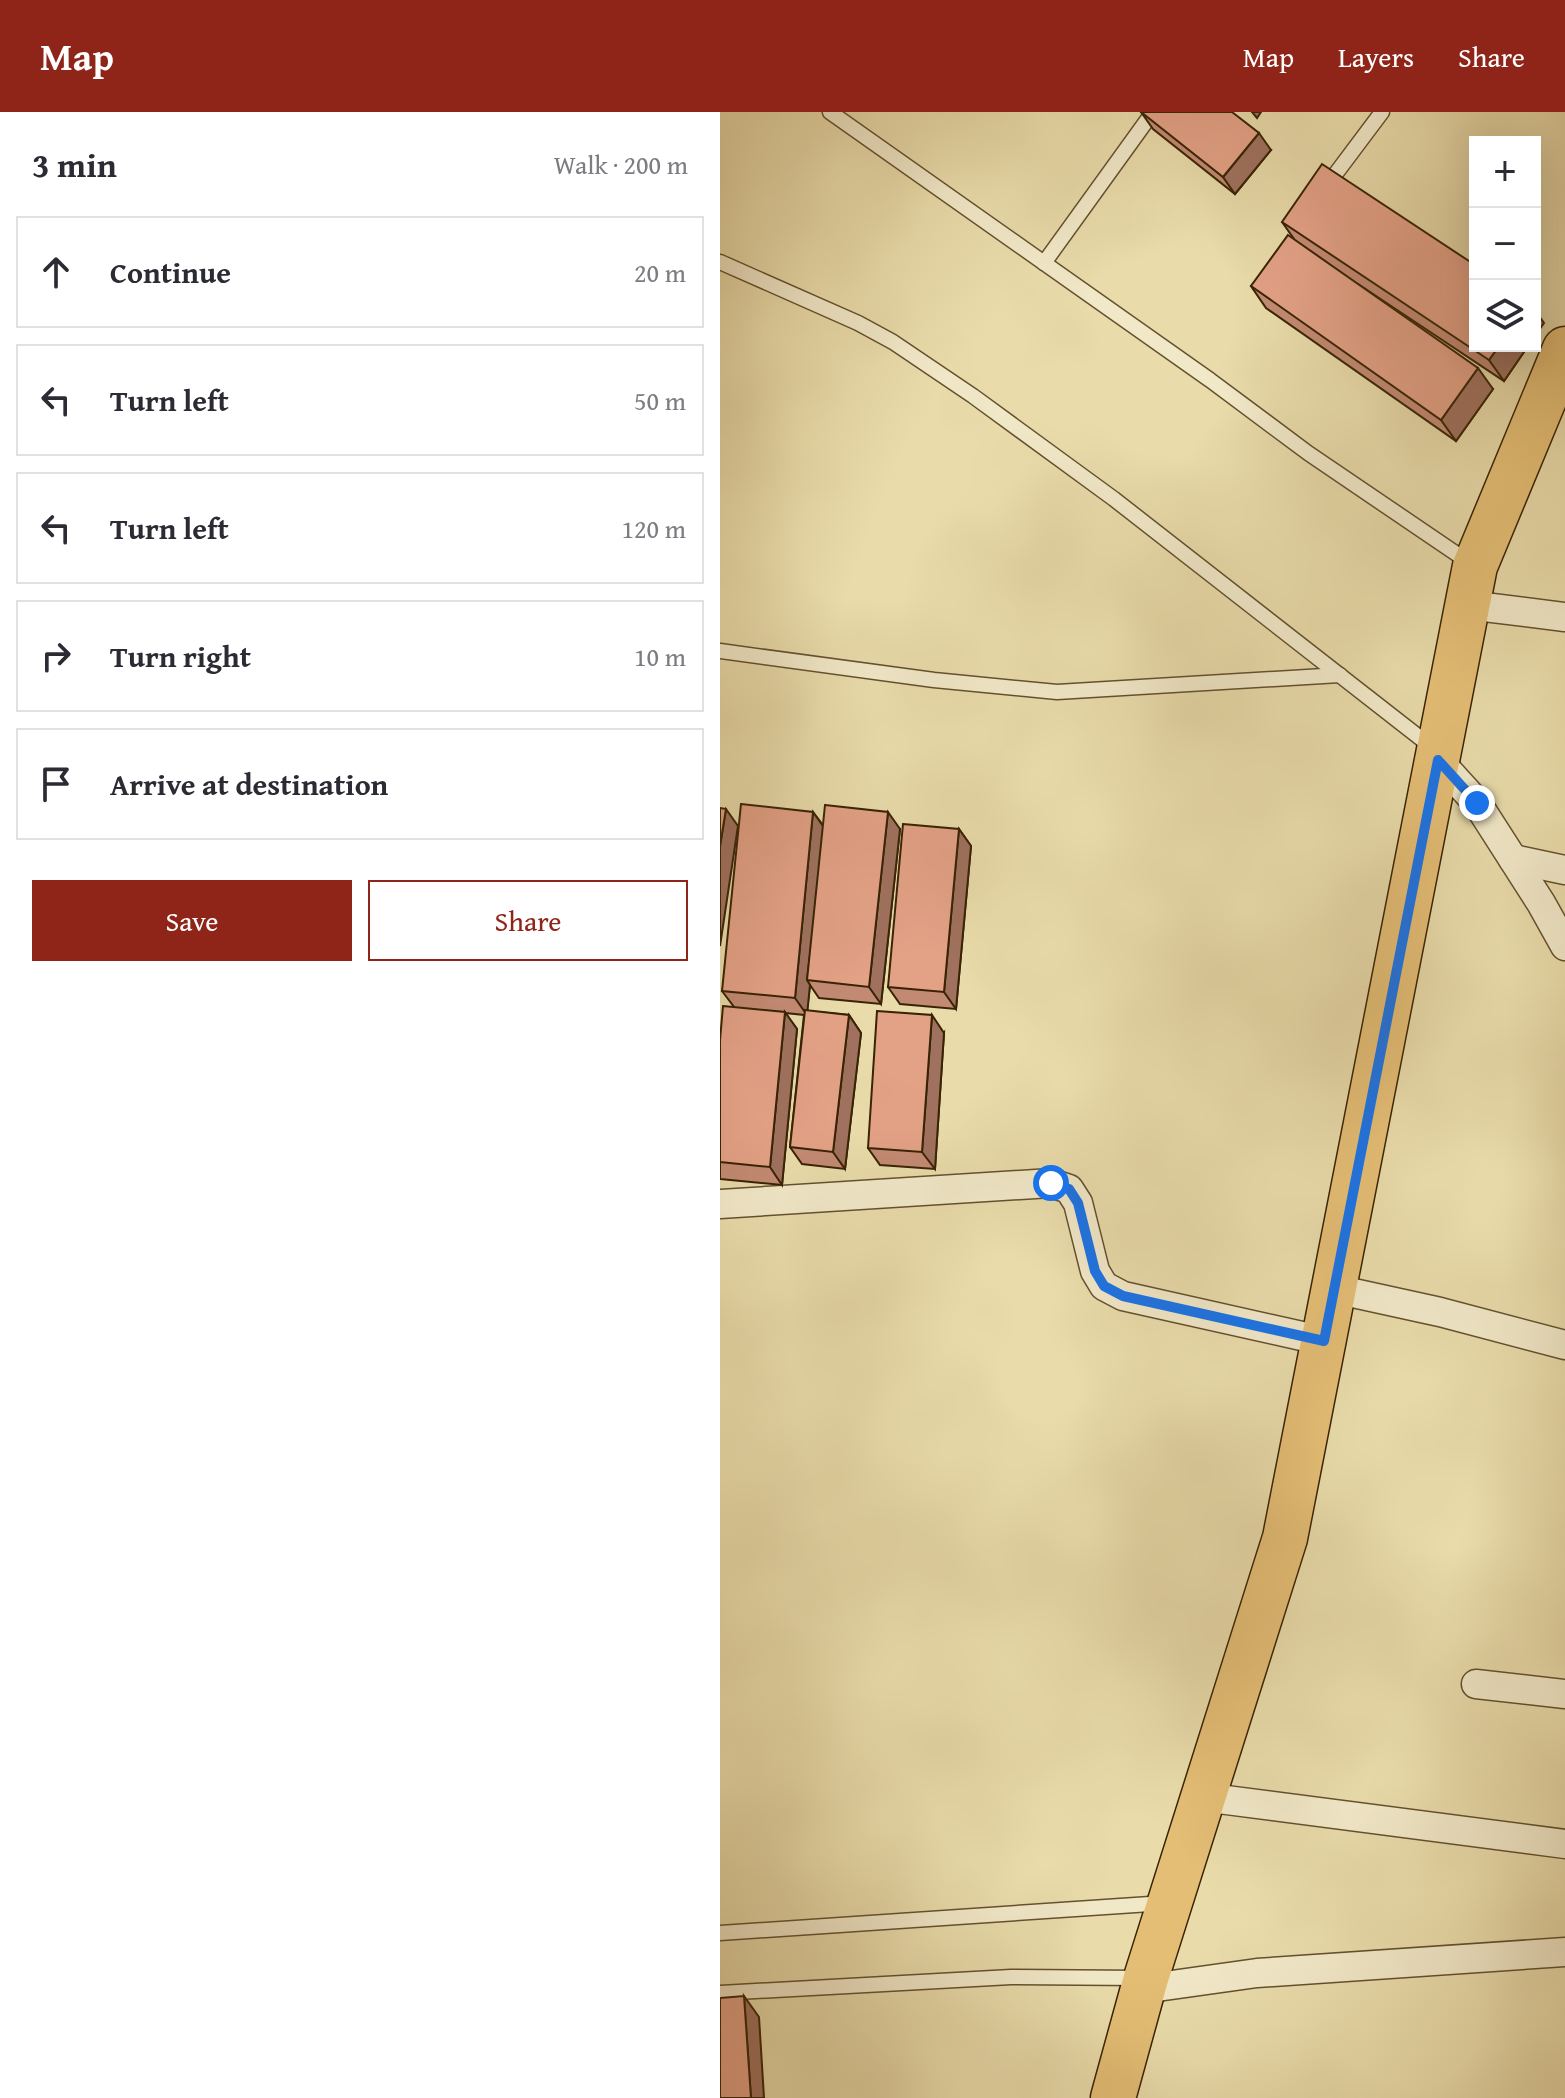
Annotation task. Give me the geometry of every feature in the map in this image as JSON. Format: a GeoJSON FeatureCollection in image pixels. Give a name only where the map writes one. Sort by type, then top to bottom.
{"type":"FeatureCollection","features":[{"type":"Feature","properties":{"kind":"main road"},"geometry":{"type":"LineString","coordinates":[[1113,2098],[1144,1984],[1285,1538],[1472,586],[1565,349]]}},
{"type":"Feature","properties":{"kind":"street"},"geometry":{"type":"LineString","coordinates":[[1472,586],[1565,617]]}},
{"type":"Feature","properties":{"kind":"street"},"geometry":{"type":"LineString","coordinates":[[1439,756],[1477,803],[1565,946]]}},
{"type":"Feature","properties":{"kind":"street"},"geometry":{"type":"LineString","coordinates":[[1513,859],[1565,870]]}},
{"type":"Feature","properties":{"kind":"street"},"geometry":{"type":"LineString","coordinates":[[720,1204],[1051,1183],[1069,1189],[1078,1203],[1095,1271],[1104,1286],[1123,1296],[1324,1341]]}},
{"type":"Feature","properties":{"kind":"street"},"geometry":{"type":"LineString","coordinates":[[1335,1289],[1440,1312],[1565,1345]]}},
{"type":"Feature","properties":{"kind":"street"},"geometry":{"type":"LineString","coordinates":[[1476,1684],[1565,1694]]}},
{"type":"Feature","properties":{"kind":"street"},"geometry":{"type":"LineString","coordinates":[[1203,1797],[1565,1844]]}},
{"type":"Feature","properties":{"kind":"street"},"geometry":{"type":"LineString","coordinates":[[1144,1984],[1257,1973],[1565,1952]]}},
{"type":"Feature","properties":{"kind":"lane"},"geometry":{"type":"LineString","coordinates":[[830,112],[1210,380],[1308,453],[1472,586]]}},
{"type":"Feature","properties":{"kind":"lane"},"geometry":{"type":"LineString","coordinates":[[1044,263],[1153,112]]}},
{"type":"Feature","properties":{"kind":"lane"},"geometry":{"type":"LineString","coordinates":[[1315,201],[1382,112]]}},
{"type":"Feature","properties":{"kind":"lane"},"geometry":{"type":"LineString","coordinates":[[720,262],[817,304],[893,342],[973,396],[1114,499],[1439,756]]}},
{"type":"Feature","properties":{"kind":"lane"},"geometry":{"type":"LineString","coordinates":[[720,651],[934,680],[1057,692],[1340,675]]}},
{"type":"Feature","properties":{"kind":"lane"},"geometry":{"type":"LineString","coordinates":[[720,1933],[1169,1903]]}},
{"type":"Feature","properties":{"kind":"lane"},"geometry":{"type":"LineString","coordinates":[[720,1993],[1011,1977],[1144,1984]]}},
{"type":"Feature","properties":{"kind":"building"},"geometry":{"type":"Polygon","coordinates":[[[1141,112],[1232,112],[1259,133],[1223,177],[1141,112]]]}},
{"type":"Feature","properties":{"kind":"building"},"geometry":{"type":"Polygon","coordinates":[[[1322,164],[1469,261],[1469,347],[1282,222],[1322,164]]]}},
{"type":"Feature","properties":{"kind":"building"},"geometry":{"type":"Polygon","coordinates":[[[1288,235],[1478,368],[1441,420],[1251,286],[1288,235]]]}},
{"type":"Feature","properties":{"kind":"building"},"geometry":{"type":"Polygon","coordinates":[[[1477,352],[1495,352],[1489,360],[1477,352]]]}},
{"type":"Feature","properties":{"kind":"building"},"geometry":{"type":"Polygon","coordinates":[[[741,804],[813,812],[795,998],[722,991],[741,804]]]}},
{"type":"Feature","properties":{"kind":"building"},"geometry":{"type":"Polygon","coordinates":[[[825,805],[888,812],[869,987],[807,980],[825,805]]]}},
{"type":"Feature","properties":{"kind":"building"},"geometry":{"type":"Polygon","coordinates":[[[720,808],[726,809],[720,846],[720,808]]]}},
{"type":"Feature","properties":{"kind":"building"},"geometry":{"type":"Polygon","coordinates":[[[903,824],[959,829],[944,992],[888,987],[903,824]]]}},
{"type":"Feature","properties":{"kind":"building"},"geometry":{"type":"Polygon","coordinates":[[[723,1006],[785,1012],[770,1167],[720,1162],[723,1006]]]}},
{"type":"Feature","properties":{"kind":"building"},"geometry":{"type":"Polygon","coordinates":[[[805,1010],[849,1015],[833,1152],[790,1147],[805,1010]]]}},
{"type":"Feature","properties":{"kind":"building"},"geometry":{"type":"Polygon","coordinates":[[[877,1011],[932,1015],[922,1152],[868,1148],[877,1011]]]}},
{"type":"Feature","properties":{"kind":"building"},"geometry":{"type":"Polygon","coordinates":[[[744,1996],[751,2098],[720,2098],[720,1998],[744,1996]]]}},
{"type":"Feature","properties":{"kind":"route"},"geometry":{"type":"LineString","coordinates":[[1051,1183],[1069,1189],[1078,1203],[1095,1271],[1104,1286],[1123,1296],[1324,1341],[1438,760],[1477,803]]}}]}
